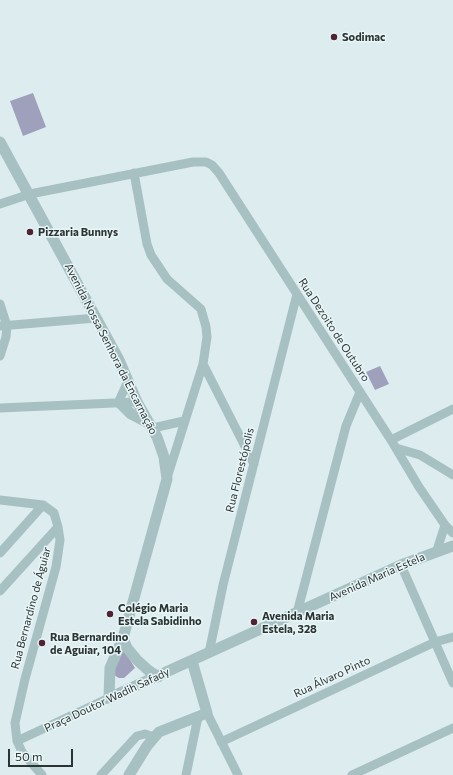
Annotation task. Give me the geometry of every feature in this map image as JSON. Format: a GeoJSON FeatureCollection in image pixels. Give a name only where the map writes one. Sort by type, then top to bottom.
{"type":"FeatureCollection","features":[{"type":"Feature","properties":{"kind":"street","name":"Avenida Nossa Senhora da Encarnação"},"geometry":{"type":"LineString","coordinates":[[0,142],[30,194],[119,360],[137,402],[152,426],[164,457],[167,479],[123,638],[110,668],[109,698]]}},
{"type":"Feature","properties":{"kind":"street","name":"Rua Dezoito de Outubro"},"geometry":{"type":"LineString","coordinates":[[134,173],[193,162],[206,162],[212,165],[219,173],[394,444],[419,487],[445,525],[453,533]]}},
{"type":"Feature","properties":{"kind":"street"},"geometry":{"type":"LineString","coordinates":[[0,204],[30,194],[134,173],[147,244],[151,255],[167,279],[193,301],[204,315],[207,337],[204,364],[184,421],[167,479]]}},
{"type":"Feature","properties":{"kind":"street","name":"Rua Florestópolis"},"geometry":{"type":"LineString","coordinates":[[209,653],[223,585],[297,294]]}},
{"type":"Feature","properties":{"kind":"street"},"geometry":{"type":"LineString","coordinates":[[0,304],[6,337],[0,356]]}},
{"type":"Feature","properties":{"kind":"street"},"geometry":{"type":"LineString","coordinates":[[3,326],[96,318]]}},
{"type":"Feature","properties":{"kind":"street"},"geometry":{"type":"LineString","coordinates":[[204,364],[254,464]]}},
{"type":"Feature","properties":{"kind":"street"},"geometry":{"type":"LineString","coordinates":[[119,403],[128,381]]}},
{"type":"Feature","properties":{"kind":"street"},"geometry":{"type":"LineString","coordinates":[[297,613],[346,426],[360,392]]}},
{"type":"Feature","properties":{"kind":"street"},"geometry":{"type":"LineString","coordinates":[[0,408],[137,402]]}},
{"type":"Feature","properties":{"kind":"street"},"geometry":{"type":"LineString","coordinates":[[119,403],[131,414],[152,426],[184,421]]}},
{"type":"Feature","properties":{"kind":"street"},"geometry":{"type":"LineString","coordinates":[[394,444],[453,409]]}},
{"type":"Feature","properties":{"kind":"street"},"geometry":{"type":"LineString","coordinates":[[394,444],[420,455],[453,475]]}},
{"type":"Feature","properties":{"kind":"street"},"geometry":{"type":"LineString","coordinates":[[0,500],[43,505]]}},
{"type":"Feature","properties":{"kind":"street"},"geometry":{"type":"LineString","coordinates":[[0,553],[43,505]]}},
{"type":"Feature","properties":{"kind":"street","name":"Rua Bernardino de Águiar"},"geometry":{"type":"LineString","coordinates":[[18,741],[15,730],[16,716],[56,567],[60,540],[54,513],[43,505]]}},
{"type":"Feature","properties":{"kind":"street"},"geometry":{"type":"LineString","coordinates":[[437,550],[445,525]]}},
{"type":"Feature","properties":{"kind":"street"},"geometry":{"type":"LineString","coordinates":[[0,591],[58,527]]}},
{"type":"Feature","properties":{"kind":"street","name":"Avenida Maria Estela"},"geometry":{"type":"LineString","coordinates":[[192,661],[401,565],[437,550],[453,546]]}},
{"type":"Feature","properties":{"kind":"street"},"geometry":{"type":"LineString","coordinates":[[401,565],[453,683]]}},
{"type":"Feature","properties":{"kind":"street","name":"Rua Álvaro Pinto"},"geometry":{"type":"LineString","coordinates":[[221,742],[435,642],[453,637]]}},
{"type":"Feature","properties":{"kind":"street"},"geometry":{"type":"LineString","coordinates":[[123,638],[137,660],[158,677]]}},
{"type":"Feature","properties":{"kind":"street"},"geometry":{"type":"LineString","coordinates":[[192,661],[202,715],[221,742],[238,775]]}},
{"type":"Feature","properties":{"kind":"street","name":"Praça Doutor Wadih Safady"},"geometry":{"type":"LineString","coordinates":[[18,741],[192,661]]}},
{"type":"Feature","properties":{"kind":"street"},"geometry":{"type":"LineString","coordinates":[[129,775],[154,737],[164,729],[202,715]]}},
{"type":"Feature","properties":{"kind":"street"},"geometry":{"type":"LineString","coordinates":[[186,775],[202,715]]}},
{"type":"Feature","properties":{"kind":"street"},"geometry":{"type":"LineString","coordinates":[[352,775],[453,728]]}},
{"type":"Feature","properties":{"kind":"street"},"geometry":{"type":"LineString","coordinates":[[101,775],[137,736],[145,734],[154,737]]}},
{"type":"Feature","properties":{"kind":"street"},"geometry":{"type":"LineString","coordinates":[[18,741],[22,752],[42,775]]}},
{"type":"Feature","properties":{"kind":"shaded area"},"geometry":{"type":"Polygon","coordinates":[[[33,93],[46,127],[23,136],[10,101],[33,93]]]}},
{"type":"Feature","properties":{"kind":"shaded area"},"geometry":{"type":"Polygon","coordinates":[[[380,366],[389,384],[375,390],[366,372],[380,366]]]}},
{"type":"Feature","properties":{"kind":"shaded area"},"geometry":{"type":"Polygon","coordinates":[[[124,650],[135,668],[124,678],[119,678],[114,675],[116,659],[124,650]]]}},
{"type":"Feature","properties":{"kind":"place","name":"Sodimac"},"geometry":{"type":"Point","coordinates":[334,37]}},
{"type":"Feature","properties":{"kind":"place","name":"Pizzaria Bunnys"},"geometry":{"type":"Point","coordinates":[30,232]}},
{"type":"Feature","properties":{"kind":"place","name":"Colégio Maria Estela Sabidinho"},"geometry":{"type":"Point","coordinates":[110,614]}},
{"type":"Feature","properties":{"kind":"place","name":"Avenida Maria Estela, 328"},"geometry":{"type":"Point","coordinates":[254,622]}},
{"type":"Feature","properties":{"kind":"place","name":"Rua Bernardino de Aguiar, 104"},"geometry":{"type":"Point","coordinates":[42,643]}}]}
